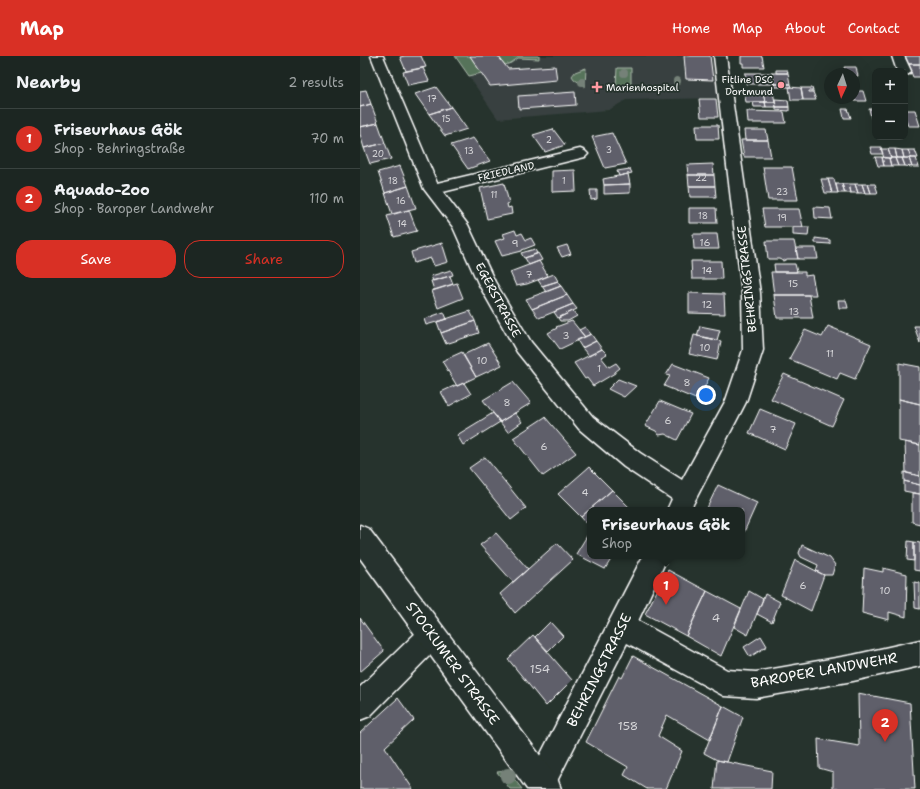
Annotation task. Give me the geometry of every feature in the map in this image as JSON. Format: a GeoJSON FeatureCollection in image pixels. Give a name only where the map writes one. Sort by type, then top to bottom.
{"type":"FeatureCollection","features":[{"type":"Feature","properties":{"kind":"main road","name":"STOCKUMER STRASSE"},"geometry":{"type":"LineString","coordinates":[[360,537],[544,786]]}},
{"type":"Feature","properties":{"kind":"street","name":"EGERSTRASSE"},"geometry":{"type":"LineString","coordinates":[[377,56],[432,189],[460,225],[487,283],[524,348],[586,423],[632,460],[681,503]]}},
{"type":"Feature","properties":{"kind":"street","name":"BEHRINGSTRASSE"},"geometry":{"type":"LineString","coordinates":[[681,503],[736,402],[753,350],[751,293],[720,56]]}},
{"type":"Feature","properties":{"kind":"street"},"geometry":{"type":"LineString","coordinates":[[898,56],[902,68]]}},
{"type":"Feature","properties":{"kind":"street","name":"FRIEDLAND"},"geometry":{"type":"LineString","coordinates":[[432,189],[580,154]]}},
{"type":"Feature","properties":{"kind":"street","name":"BEHRINGSTRASSE"},"geometry":{"type":"LineString","coordinates":[[544,786],[655,559]]}},
{"type":"Feature","properties":{"kind":"street","name":"BAROPER LANDWEHR"},"geometry":{"type":"LineString","coordinates":[[622,626],[724,683],[756,685],[845,669],[920,653]]}},
{"type":"Feature","properties":{"kind":"street"},"geometry":{"type":"LineString","coordinates":[[360,706],[432,635]]}},
{"type":"Feature","properties":{"kind":"shaded area","name":"Marienhospital"},"geometry":{"type":"Polygon","coordinates":[[[455,56],[712,56],[718,98],[626,100],[609,110],[498,119],[455,56]]]}},
{"type":"Feature","properties":{"kind":"green space"},"geometry":{"type":"Polygon","coordinates":[[[455,56],[470,56],[482,73],[469,76],[455,56]]]}},
{"type":"Feature","properties":{"kind":"green space"},"geometry":{"type":"Polygon","coordinates":[[[498,56],[539,56],[539,59],[518,58],[505,65],[498,56]]]}},
{"type":"Feature","properties":{"kind":"green space"},"geometry":{"type":"Polygon","coordinates":[[[586,68],[585,87],[572,76],[575,72],[586,68]]]}},
{"type":"Feature","properties":{"kind":"green space"},"geometry":{"type":"Polygon","coordinates":[[[617,68],[631,68],[631,87],[616,87],[617,68]]]}},
{"type":"Feature","properties":{"kind":"green space"},"geometry":{"type":"Polygon","coordinates":[[[508,771],[522,789],[510,789],[497,772],[508,771]]]}},
{"type":"Feature","properties":{"kind":"building"},"geometry":{"type":"Polygon","coordinates":[[[421,56],[426,67],[406,71],[400,57],[421,56]]]}},
{"type":"Feature","properties":{"kind":"building"},"geometry":{"type":"Polygon","coordinates":[[[470,56],[498,56],[508,69],[555,66],[557,80],[490,86],[470,56]]]}},
{"type":"Feature","properties":{"kind":"building"},"geometry":{"type":"Polygon","coordinates":[[[684,56],[710,56],[713,80],[686,79],[684,56]]]}},
{"type":"Feature","properties":{"kind":"building"},"geometry":{"type":"Polygon","coordinates":[[[741,56],[762,56],[764,67],[743,67],[743,63],[741,63],[741,56]]]}},
{"type":"Feature","properties":{"kind":"building"},"geometry":{"type":"Polygon","coordinates":[[[905,56],[920,56],[920,64],[908,64],[905,56]]]}},
{"type":"Feature","properties":{"kind":"building"},"geometry":{"type":"Polygon","coordinates":[[[908,64],[920,64],[920,77],[913,77],[908,64]]]}},
{"type":"Feature","properties":{"kind":"building"},"geometry":{"type":"Polygon","coordinates":[[[844,67],[856,68],[844,68],[844,67]]]}},
{"type":"Feature","properties":{"kind":"building"},"geometry":{"type":"Polygon","coordinates":[[[423,68],[429,81],[408,85],[403,72],[423,68]]]}},
{"type":"Feature","properties":{"kind":"building"},"geometry":{"type":"Polygon","coordinates":[[[776,70],[787,70],[788,73],[776,73],[776,70]]]}},
{"type":"Feature","properties":{"kind":"building"},"geometry":{"type":"Polygon","coordinates":[[[745,73],[772,73],[774,84],[746,84],[745,73]]]}},
{"type":"Feature","properties":{"kind":"building"},"geometry":{"type":"Polygon","coordinates":[[[772,73],[788,73],[790,84],[774,84],[772,73]]]}},
{"type":"Feature","properties":{"kind":"building"},"geometry":{"type":"Polygon","coordinates":[[[774,84],[790,84],[791,87],[774,87],[774,84]]]}},
{"type":"Feature","properties":{"kind":"building"},"geometry":{"type":"Polygon","coordinates":[[[436,87],[451,107],[429,114],[415,94],[436,87]]]}},
{"type":"Feature","properties":{"kind":"building"},"geometry":{"type":"Polygon","coordinates":[[[789,87],[801,88],[803,100],[791,100],[789,87]]]}},
{"type":"Feature","properties":{"kind":"building"},"geometry":{"type":"Polygon","coordinates":[[[801,88],[812,88],[813,91],[809,92],[813,92],[816,100],[803,100],[801,88]]]}},
{"type":"Feature","properties":{"kind":"building"},"geometry":{"type":"Polygon","coordinates":[[[366,90],[371,104],[360,107],[360,91],[366,90]]]}},
{"type":"Feature","properties":{"kind":"building"},"geometry":{"type":"Polygon","coordinates":[[[860,91],[863,91],[866,101],[860,101],[860,91]]]}},
{"type":"Feature","properties":{"kind":"building"},"geometry":{"type":"Polygon","coordinates":[[[575,92],[576,105],[519,109],[518,96],[575,92]]]}},
{"type":"Feature","properties":{"kind":"building"},"geometry":{"type":"Polygon","coordinates":[[[744,92],[763,92],[765,102],[746,102],[744,92]]]}},
{"type":"Feature","properties":{"kind":"building"},"geometry":{"type":"Polygon","coordinates":[[[763,92],[773,92],[775,102],[765,102],[763,92]]]}},
{"type":"Feature","properties":{"kind":"building"},"geometry":{"type":"Polygon","coordinates":[[[699,99],[716,99],[718,117],[701,117],[699,99]]]}},
{"type":"Feature","properties":{"kind":"building"},"geometry":{"type":"Polygon","coordinates":[[[775,99],[788,100],[789,107],[776,107],[775,99]]]}},
{"type":"Feature","properties":{"kind":"building"},"geometry":{"type":"Polygon","coordinates":[[[753,102],[765,102],[766,107],[754,107],[753,102]]]}},
{"type":"Feature","properties":{"kind":"building"},"geometry":{"type":"Polygon","coordinates":[[[765,102],[775,102],[776,107],[766,107],[765,102]]]}},
{"type":"Feature","properties":{"kind":"building"},"geometry":{"type":"Polygon","coordinates":[[[371,104],[378,123],[360,127],[360,107],[371,104]]]}},
{"type":"Feature","properties":{"kind":"building"},"geometry":{"type":"Polygon","coordinates":[[[451,107],[467,129],[445,136],[429,114],[451,107]]]}},
{"type":"Feature","properties":{"kind":"building"},"geometry":{"type":"Polygon","coordinates":[[[776,107],[789,107],[789,111],[776,110],[776,107]]]}},
{"type":"Feature","properties":{"kind":"building"},"geometry":{"type":"Polygon","coordinates":[[[842,109],[848,109],[851,118],[844,118],[842,109]]]}},
{"type":"Feature","properties":{"kind":"building"},"geometry":{"type":"Polygon","coordinates":[[[869,109],[872,109],[872,121],[869,109]]]}},
{"type":"Feature","properties":{"kind":"building"},"geometry":{"type":"Polygon","coordinates":[[[908,110],[915,110],[920,126],[908,126],[908,110]]]}},
{"type":"Feature","properties":{"kind":"building"},"geometry":{"type":"Polygon","coordinates":[[[747,111],[784,112],[786,123],[748,123],[747,111]]]}},
{"type":"Feature","properties":{"kind":"building"},"geometry":{"type":"Polygon","coordinates":[[[378,123],[385,143],[364,148],[360,134],[360,127],[378,123]]]}},
{"type":"Feature","properties":{"kind":"building"},"geometry":{"type":"Polygon","coordinates":[[[696,125],[718,125],[719,139],[697,139],[696,125]]]}},
{"type":"Feature","properties":{"kind":"building"},"geometry":{"type":"Polygon","coordinates":[[[553,129],[565,145],[545,152],[533,135],[553,129]]]}},
{"type":"Feature","properties":{"kind":"building"},"geometry":{"type":"Polygon","coordinates":[[[744,130],[766,130],[768,140],[745,140],[744,130]]]}},
{"type":"Feature","properties":{"kind":"building"},"geometry":{"type":"Polygon","coordinates":[[[612,133],[626,164],[605,168],[592,137],[612,133]]]}},
{"type":"Feature","properties":{"kind":"building"},"geometry":{"type":"Polygon","coordinates":[[[473,138],[490,161],[468,169],[451,145],[473,138]]]}},
{"type":"Feature","properties":{"kind":"building"},"geometry":{"type":"Polygon","coordinates":[[[741,140],[768,140],[771,157],[744,157],[741,140]]]}},
{"type":"Feature","properties":{"kind":"building"},"geometry":{"type":"Polygon","coordinates":[[[385,143],[391,159],[370,164],[364,148],[385,143]]]}},
{"type":"Feature","properties":{"kind":"building"},"geometry":{"type":"Polygon","coordinates":[[[870,147],[881,147],[883,154],[872,154],[870,147]]]}},
{"type":"Feature","properties":{"kind":"building"},"geometry":{"type":"Polygon","coordinates":[[[881,149],[888,149],[891,158],[884,158],[881,149]]]}},
{"type":"Feature","properties":{"kind":"building"},"geometry":{"type":"Polygon","coordinates":[[[888,149],[895,149],[897,158],[891,158],[888,149]]]}},
{"type":"Feature","properties":{"kind":"building"},"geometry":{"type":"Polygon","coordinates":[[[895,149],[902,150],[904,158],[897,158],[895,149]]]}},
{"type":"Feature","properties":{"kind":"building"},"geometry":{"type":"Polygon","coordinates":[[[902,150],[908,150],[911,158],[904,158],[902,150]]]}},
{"type":"Feature","properties":{"kind":"building"},"geometry":{"type":"Polygon","coordinates":[[[908,150],[915,150],[918,158],[911,158],[908,150]]]}},
{"type":"Feature","properties":{"kind":"building"},"geometry":{"type":"Polygon","coordinates":[[[875,157],[882,157],[884,166],[878,166],[875,157]]]}},
{"type":"Feature","properties":{"kind":"building"},"geometry":{"type":"Polygon","coordinates":[[[882,157],[889,158],[891,166],[884,166],[882,157]]]}},
{"type":"Feature","properties":{"kind":"building"},"geometry":{"type":"Polygon","coordinates":[[[889,158],[895,158],[898,166],[891,166],[889,158]]]}},
{"type":"Feature","properties":{"kind":"building"},"geometry":{"type":"Polygon","coordinates":[[[895,158],[902,158],[905,166],[898,166],[895,158]]]}},
{"type":"Feature","properties":{"kind":"building"},"geometry":{"type":"Polygon","coordinates":[[[902,158],[909,158],[912,167],[905,166],[902,158]]]}},
{"type":"Feature","properties":{"kind":"building"},"geometry":{"type":"Polygon","coordinates":[[[909,158],[916,158],[919,167],[912,167],[909,158]]]}},
{"type":"Feature","properties":{"kind":"building"},"geometry":{"type":"Polygon","coordinates":[[[713,164],[714,175],[688,175],[687,165],[713,164]]]}},
{"type":"Feature","properties":{"kind":"building"},"geometry":{"type":"Polygon","coordinates":[[[400,166],[408,186],[385,193],[378,172],[400,166]]]}},
{"type":"Feature","properties":{"kind":"building"},"geometry":{"type":"Polygon","coordinates":[[[763,167],[792,167],[798,200],[768,200],[763,167]]]}},
{"type":"Feature","properties":{"kind":"building"},"geometry":{"type":"Polygon","coordinates":[[[630,169],[632,173],[619,176],[617,171],[630,169]]]}},
{"type":"Feature","properties":{"kind":"building"},"geometry":{"type":"Polygon","coordinates":[[[575,170],[576,191],[552,192],[552,171],[575,170]]]}},
{"type":"Feature","properties":{"kind":"building"},"geometry":{"type":"Polygon","coordinates":[[[628,174],[630,184],[604,185],[603,179],[628,174]]]}},
{"type":"Feature","properties":{"kind":"building"},"geometry":{"type":"Polygon","coordinates":[[[688,175],[714,175],[715,186],[689,186],[688,175]]]}},
{"type":"Feature","properties":{"kind":"building"},"geometry":{"type":"Polygon","coordinates":[[[821,179],[828,179],[832,193],[825,193],[821,179]]]}},
{"type":"Feature","properties":{"kind":"building"},"geometry":{"type":"Polygon","coordinates":[[[828,179],[834,179],[838,193],[832,193],[828,179]]]}},
{"type":"Feature","properties":{"kind":"building"},"geometry":{"type":"Polygon","coordinates":[[[504,183],[509,203],[507,204],[508,208],[511,207],[512,214],[487,219],[480,188],[504,183]]]}},
{"type":"Feature","properties":{"kind":"building"},"geometry":{"type":"Polygon","coordinates":[[[630,184],[630,193],[604,194],[604,185],[630,184]]]}},
{"type":"Feature","properties":{"kind":"building"},"geometry":{"type":"Polygon","coordinates":[[[836,184],[842,184],[845,193],[838,193],[836,184]]]}},
{"type":"Feature","properties":{"kind":"building"},"geometry":{"type":"Polygon","coordinates":[[[842,184],[849,184],[851,193],[845,193],[842,184]]]}},
{"type":"Feature","properties":{"kind":"building"},"geometry":{"type":"Polygon","coordinates":[[[849,184],[855,184],[858,193],[851,193],[849,184]]]}},
{"type":"Feature","properties":{"kind":"building"},"geometry":{"type":"Polygon","coordinates":[[[855,184],[862,184],[865,193],[858,193],[855,184]]]}},
{"type":"Feature","properties":{"kind":"building"},"geometry":{"type":"Polygon","coordinates":[[[862,184],[868,184],[871,193],[865,193],[862,184]]]}},
{"type":"Feature","properties":{"kind":"building"},"geometry":{"type":"Polygon","coordinates":[[[868,184],[875,184],[878,193],[871,193],[868,184]]]}},
{"type":"Feature","properties":{"kind":"building"},"geometry":{"type":"Polygon","coordinates":[[[408,186],[416,208],[392,214],[385,193],[408,186]]]}},
{"type":"Feature","properties":{"kind":"building"},"geometry":{"type":"Polygon","coordinates":[[[689,186],[715,186],[716,197],[690,197],[689,186]]]}},
{"type":"Feature","properties":{"kind":"building"},"geometry":{"type":"Polygon","coordinates":[[[590,190],[597,190],[597,199],[591,200],[590,190]]]}},
{"type":"Feature","properties":{"kind":"building"},"geometry":{"type":"Polygon","coordinates":[[[814,207],[830,208],[832,219],[815,218],[814,207]]]}},
{"type":"Feature","properties":{"kind":"building"},"geometry":{"type":"Polygon","coordinates":[[[689,208],[716,208],[717,223],[689,223],[689,208]]]}},
{"type":"Feature","properties":{"kind":"building"},"geometry":{"type":"Polygon","coordinates":[[[762,209],[799,209],[803,227],[765,227],[762,209]]]}},
{"type":"Feature","properties":{"kind":"building"},"geometry":{"type":"Polygon","coordinates":[[[409,210],[417,231],[394,237],[387,216],[409,210]]]}},
{"type":"Feature","properties":{"kind":"building"},"geometry":{"type":"Polygon","coordinates":[[[793,227],[809,227],[808,236],[793,235],[793,227]]]}},
{"type":"Feature","properties":{"kind":"building"},"geometry":{"type":"Polygon","coordinates":[[[515,230],[517,235],[522,233],[526,240],[531,238],[535,245],[522,251],[502,256],[495,241],[505,238],[503,234],[515,230]]]}},
{"type":"Feature","properties":{"kind":"building"},"geometry":{"type":"Polygon","coordinates":[[[693,234],[717,234],[719,249],[694,249],[693,234]]]}},
{"type":"Feature","properties":{"kind":"building"},"geometry":{"type":"Polygon","coordinates":[[[815,238],[830,240],[830,244],[815,243],[815,238]]]}},
{"type":"Feature","properties":{"kind":"building"},"geometry":{"type":"Polygon","coordinates":[[[766,241],[794,241],[798,259],[787,259],[783,261],[779,259],[768,259],[766,241]]]}},
{"type":"Feature","properties":{"kind":"building"},"geometry":{"type":"Polygon","coordinates":[[[442,243],[448,262],[434,266],[431,258],[414,263],[411,252],[442,243]]]}},
{"type":"Feature","properties":{"kind":"building"},"geometry":{"type":"Polygon","coordinates":[[[567,245],[571,254],[562,257],[557,248],[567,245]]]}},
{"type":"Feature","properties":{"kind":"building"},"geometry":{"type":"Polygon","coordinates":[[[796,248],[816,248],[818,259],[798,259],[796,248]]]}},
{"type":"Feature","properties":{"kind":"building"},"geometry":{"type":"Polygon","coordinates":[[[535,249],[537,254],[524,258],[521,253],[535,249]]]}},
{"type":"Feature","properties":{"kind":"building"},"geometry":{"type":"Polygon","coordinates":[[[538,253],[542,260],[529,265],[525,258],[538,253]]]}},
{"type":"Feature","properties":{"kind":"building"},"geometry":{"type":"Polygon","coordinates":[[[539,261],[548,276],[527,284],[516,286],[510,272],[539,261]]]}},
{"type":"Feature","properties":{"kind":"building"},"geometry":{"type":"Polygon","coordinates":[[[691,261],[721,261],[722,279],[692,279],[691,261]]]}},
{"type":"Feature","properties":{"kind":"building"},"geometry":{"type":"Polygon","coordinates":[[[774,264],[795,264],[797,272],[775,272],[774,264]]]}},
{"type":"Feature","properties":{"kind":"building"},"geometry":{"type":"Polygon","coordinates":[[[451,270],[453,275],[433,281],[431,276],[451,270]]]}},
{"type":"Feature","properties":{"kind":"building"},"geometry":{"type":"Polygon","coordinates":[[[771,272],[805,272],[805,276],[812,275],[816,295],[774,295],[771,272]]]}},
{"type":"Feature","properties":{"kind":"building"},"geometry":{"type":"Polygon","coordinates":[[[554,274],[558,281],[542,286],[538,280],[554,274]]]}},
{"type":"Feature","properties":{"kind":"building"},"geometry":{"type":"Polygon","coordinates":[[[450,276],[453,284],[434,290],[431,281],[450,276]]]}},
{"type":"Feature","properties":{"kind":"building"},"geometry":{"type":"Polygon","coordinates":[[[558,281],[561,286],[546,292],[542,286],[558,281]]]}},
{"type":"Feature","properties":{"kind":"building"},"geometry":{"type":"Polygon","coordinates":[[[457,283],[463,298],[438,308],[432,291],[457,283]]]}},
{"type":"Feature","properties":{"kind":"building"},"geometry":{"type":"Polygon","coordinates":[[[561,286],[567,295],[532,309],[526,299],[561,286]]]}},
{"type":"Feature","properties":{"kind":"building"},"geometry":{"type":"Polygon","coordinates":[[[689,293],[724,294],[725,314],[689,313],[689,293]]]}},
{"type":"Feature","properties":{"kind":"building"},"geometry":{"type":"Polygon","coordinates":[[[567,295],[573,304],[539,318],[532,309],[567,295]]]}},
{"type":"Feature","properties":{"kind":"building"},"geometry":{"type":"Polygon","coordinates":[[[774,295],[809,295],[813,318],[777,318],[774,295]]]}},
{"type":"Feature","properties":{"kind":"building"},"geometry":{"type":"Polygon","coordinates":[[[838,300],[846,300],[848,308],[839,308],[838,300]]]}},
{"type":"Feature","properties":{"kind":"building"},"geometry":{"type":"Polygon","coordinates":[[[573,304],[577,309],[558,318],[554,312],[556,311],[573,304]]]}},
{"type":"Feature","properties":{"kind":"building"},"geometry":{"type":"Polygon","coordinates":[[[470,311],[475,321],[441,333],[437,322],[470,311]]]}},
{"type":"Feature","properties":{"kind":"building"},"geometry":{"type":"Polygon","coordinates":[[[573,311],[577,316],[568,321],[560,321],[558,318],[573,311]]]}},
{"type":"Feature","properties":{"kind":"building"},"geometry":{"type":"Polygon","coordinates":[[[444,312],[447,319],[426,325],[424,319],[444,312]]]}},
{"type":"Feature","properties":{"kind":"building"},"geometry":{"type":"Polygon","coordinates":[[[475,321],[479,333],[446,344],[441,333],[475,321]]]}},
{"type":"Feature","properties":{"kind":"building"},"geometry":{"type":"Polygon","coordinates":[[[572,321],[585,337],[560,349],[548,333],[557,328],[556,327],[572,321]]]}},
{"type":"Feature","properties":{"kind":"building"},"geometry":{"type":"Polygon","coordinates":[[[700,326],[720,330],[717,340],[697,336],[700,326]]]}},
{"type":"Feature","properties":{"kind":"building"},"geometry":{"type":"Polygon","coordinates":[[[828,326],[871,344],[855,379],[840,373],[837,379],[789,359],[805,330],[822,337],[828,326]]]}},
{"type":"Feature","properties":{"kind":"building"},"geometry":{"type":"Polygon","coordinates":[[[914,326],[920,326],[920,343],[914,326]]]}},
{"type":"Feature","properties":{"kind":"building"},"geometry":{"type":"Polygon","coordinates":[[[585,327],[591,334],[585,337],[579,330],[585,327]]]}},
{"type":"Feature","properties":{"kind":"building"},"geometry":{"type":"Polygon","coordinates":[[[591,334],[596,341],[582,348],[577,340],[591,334]]]}},
{"type":"Feature","properties":{"kind":"building"},"geometry":{"type":"Polygon","coordinates":[[[694,335],[721,341],[717,360],[689,354],[694,335]]]}},
{"type":"Feature","properties":{"kind":"building"},"geometry":{"type":"Polygon","coordinates":[[[596,341],[602,349],[589,356],[582,348],[596,341]]]}},
{"type":"Feature","properties":{"kind":"building"},"geometry":{"type":"Polygon","coordinates":[[[488,343],[502,365],[476,377],[463,355],[488,343]]]}},
{"type":"Feature","properties":{"kind":"building"},"geometry":{"type":"Polygon","coordinates":[[[602,349],[607,354],[601,357],[609,367],[616,363],[620,368],[615,373],[593,386],[587,378],[585,379],[574,363],[602,349]]]}},
{"type":"Feature","properties":{"kind":"building"},"geometry":{"type":"Polygon","coordinates":[[[462,352],[476,377],[457,386],[442,361],[462,352]]]}},
{"type":"Feature","properties":{"kind":"building"},"geometry":{"type":"Polygon","coordinates":[[[899,363],[920,367],[920,404],[899,399],[899,363]]]}},
{"type":"Feature","properties":{"kind":"building"},"geometry":{"type":"Polygon","coordinates":[[[673,364],[709,378],[698,400],[664,386],[670,376],[666,375],[673,364]]]}},
{"type":"Feature","properties":{"kind":"building"},"geometry":{"type":"Polygon","coordinates":[[[784,374],[844,400],[832,426],[771,399],[784,374]]]}},
{"type":"Feature","properties":{"kind":"building"},"geometry":{"type":"Polygon","coordinates":[[[618,379],[636,386],[624,397],[608,389],[618,379]]]}},
{"type":"Feature","properties":{"kind":"building"},"geometry":{"type":"Polygon","coordinates":[[[513,382],[531,403],[500,422],[483,400],[513,382]]]}},
{"type":"Feature","properties":{"kind":"building"},"geometry":{"type":"Polygon","coordinates":[[[464,383],[471,394],[449,406],[441,392],[464,383]]]}},
{"type":"Feature","properties":{"kind":"building"},"geometry":{"type":"Polygon","coordinates":[[[899,399],[920,404],[920,445],[899,441],[899,399]]]}},
{"type":"Feature","properties":{"kind":"building"},"geometry":{"type":"Polygon","coordinates":[[[660,401],[691,414],[677,440],[665,434],[659,435],[656,431],[645,426],[660,401]]]}},
{"type":"Feature","properties":{"kind":"building"},"geometry":{"type":"Polygon","coordinates":[[[760,409],[796,424],[785,449],[749,433],[760,409]]]}},
{"type":"Feature","properties":{"kind":"building"},"geometry":{"type":"Polygon","coordinates":[[[493,413],[500,422],[463,445],[457,435],[493,413]]]}},
{"type":"Feature","properties":{"kind":"building"},"geometry":{"type":"Polygon","coordinates":[[[515,413],[522,422],[508,432],[500,422],[515,413]]]}},
{"type":"Feature","properties":{"kind":"building"},"geometry":{"type":"Polygon","coordinates":[[[545,417],[576,453],[543,476],[513,438],[545,417]]]}},
{"type":"Feature","properties":{"kind":"building"},"geometry":{"type":"Polygon","coordinates":[[[905,442],[920,445],[920,476],[906,473],[905,442]]]}},
{"type":"Feature","properties":{"kind":"building"},"geometry":{"type":"Polygon","coordinates":[[[485,457],[526,508],[511,520],[469,468],[485,457]]]}},
{"type":"Feature","properties":{"kind":"building"},"geometry":{"type":"Polygon","coordinates":[[[589,467],[612,490],[592,507],[587,507],[587,512],[581,517],[558,494],[589,467]]]}},
{"type":"Feature","properties":{"kind":"building"},"geometry":{"type":"Polygon","coordinates":[[[904,472],[920,476],[920,485],[904,481],[904,472]]]}},
{"type":"Feature","properties":{"kind":"building"},"geometry":{"type":"Polygon","coordinates":[[[904,481],[920,485],[920,494],[904,491],[904,481]]]}},
{"type":"Feature","properties":{"kind":"building"},"geometry":{"type":"Polygon","coordinates":[[[718,485],[757,503],[745,530],[745,507],[707,507],[718,485]]]}},
{"type":"Feature","properties":{"kind":"building"},"geometry":{"type":"Polygon","coordinates":[[[612,490],[629,507],[592,507],[612,490]]]}},
{"type":"Feature","properties":{"kind":"building"},"geometry":{"type":"Polygon","coordinates":[[[912,493],[920,494],[920,524],[912,522],[912,493]]]}},
{"type":"Feature","properties":{"kind":"building"},"geometry":{"type":"Polygon","coordinates":[[[587,512],[587,524],[581,517],[587,512]]]}},
{"type":"Feature","properties":{"kind":"building"},"geometry":{"type":"Polygon","coordinates":[[[496,533],[528,569],[513,582],[480,545],[496,533]]]}},
{"type":"Feature","properties":{"kind":"building"},"geometry":{"type":"Polygon","coordinates":[[[587,536],[587,559],[611,559],[605,569],[576,554],[587,536]]]}},
{"type":"Feature","properties":{"kind":"building"},"geometry":{"type":"Polygon","coordinates":[[[908,541],[914,542],[914,561],[907,560],[908,541]]]}},
{"type":"Feature","properties":{"kind":"building"},"geometry":{"type":"Polygon","coordinates":[[[914,542],[920,543],[920,571],[914,570],[914,542]]]}},
{"type":"Feature","properties":{"kind":"building"},"geometry":{"type":"Polygon","coordinates":[[[557,543],[573,560],[515,613],[500,594],[557,543]]]}},
{"type":"Feature","properties":{"kind":"building"},"geometry":{"type":"Polygon","coordinates":[[[802,545],[830,558],[835,565],[832,575],[824,575],[816,571],[818,565],[801,557],[799,553],[802,545]]]}},
{"type":"Feature","properties":{"kind":"building"},"geometry":{"type":"Polygon","coordinates":[[[795,560],[824,575],[811,611],[781,595],[795,560]]]}},
{"type":"Feature","properties":{"kind":"building"},"geometry":{"type":"Polygon","coordinates":[[[864,568],[883,572],[883,568],[907,574],[906,617],[889,612],[889,620],[862,613],[864,568]]]}},
{"type":"Feature","properties":{"kind":"building"},"geometry":{"type":"Polygon","coordinates":[[[668,570],[707,591],[686,636],[645,614],[668,570]]]}},
{"type":"Feature","properties":{"kind":"building"},"geometry":{"type":"Polygon","coordinates":[[[914,582],[920,583],[920,609],[915,608],[914,582]]]}},
{"type":"Feature","properties":{"kind":"building"},"geometry":{"type":"Polygon","coordinates":[[[707,591],[741,609],[721,656],[686,636],[707,591]]]}},
{"type":"Feature","properties":{"kind":"building"},"geometry":{"type":"Polygon","coordinates":[[[749,591],[763,599],[748,635],[734,627],[749,591]]]}},
{"type":"Feature","properties":{"kind":"building"},"geometry":{"type":"Polygon","coordinates":[[[765,594],[780,602],[772,622],[757,614],[765,594]]]}},
{"type":"Feature","properties":{"kind":"building"},"geometry":{"type":"Polygon","coordinates":[[[360,618],[384,651],[360,672],[360,618]]]}},
{"type":"Feature","properties":{"kind":"building"},"geometry":{"type":"Polygon","coordinates":[[[550,622],[563,636],[548,651],[535,637],[550,622]]]}},
{"type":"Feature","properties":{"kind":"building"},"geometry":{"type":"Polygon","coordinates":[[[533,635],[572,680],[546,706],[508,659],[533,635]]]}},
{"type":"Feature","properties":{"kind":"building"},"geometry":{"type":"Polygon","coordinates":[[[761,636],[767,646],[750,657],[744,647],[761,636]]]}},
{"type":"Feature","properties":{"kind":"building"},"geometry":{"type":"Polygon","coordinates":[[[633,656],[723,706],[710,740],[667,715],[658,736],[682,751],[666,789],[647,789],[624,775],[628,767],[586,742],[619,676],[622,678],[633,656]]]}},
{"type":"Feature","properties":{"kind":"building"},"geometry":{"type":"Polygon","coordinates":[[[858,693],[910,703],[915,789],[833,789],[833,772],[819,768],[818,739],[859,746],[858,693]]]}},
{"type":"Feature","properties":{"kind":"building"},"geometry":{"type":"Polygon","coordinates":[[[398,698],[414,720],[385,747],[413,789],[360,789],[360,733],[398,698]]]}},
{"type":"Feature","properties":{"kind":"building"},"geometry":{"type":"Polygon","coordinates":[[[723,706],[743,717],[727,762],[717,760],[704,753],[723,706]]]}},
{"type":"Feature","properties":{"kind":"building"},"geometry":{"type":"Polygon","coordinates":[[[717,760],[772,771],[771,789],[714,789],[717,760]]]}},
{"type":"Feature","properties":{"kind":"place","name":"Fitline DSC Dortmund"},"geometry":{"type":"Point","coordinates":[781,85]}},
{"type":"Feature","properties":{"kind":"place","name":"Marienhospital"},"geometry":{"type":"Point","coordinates":[597,87]}},
{"type":"Feature","properties":{"kind":"place","name":"Friseurhaus Gök"},"geometry":{"type":"Point","coordinates":[666,605]}},
{"type":"Feature","properties":{"kind":"place","name":"Aquado-Zoo"},"geometry":{"type":"Point","coordinates":[885,742]}}]}
